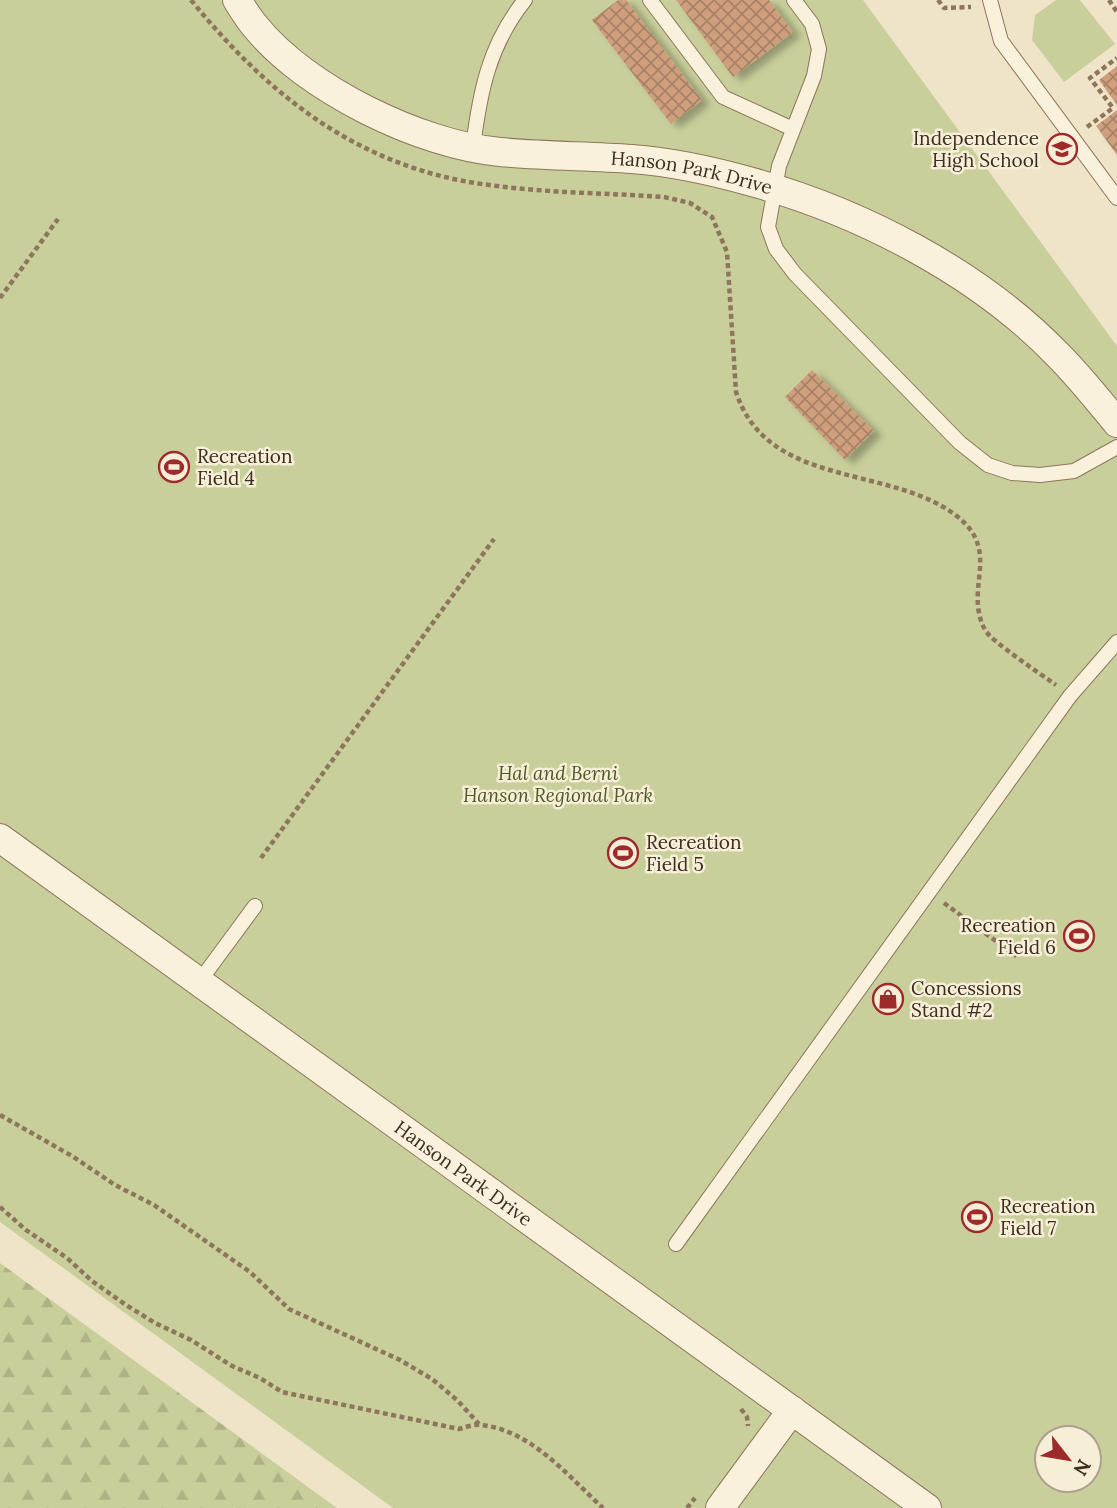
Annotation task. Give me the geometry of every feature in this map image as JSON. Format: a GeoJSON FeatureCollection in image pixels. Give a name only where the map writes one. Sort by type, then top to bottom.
{"type":"FeatureCollection","features":[{"type":"Feature","properties":{"kind":"street","name":"Hanson Park Drive"},"geometry":{"type":"LineString","coordinates":[[237,0],[256,28],[324,86],[372,114],[447,143],[498,152],[634,159],[679,165],[752,182],[860,221],[914,248],[966,280],[1013,315],[1057,353],[1117,423]]}},
{"type":"Feature","properties":{"kind":"street","name":"Hanson Park Drive"},"geometry":{"type":"LineString","coordinates":[[0,838],[927,1508]]}},
{"type":"Feature","properties":{"kind":"street"},"geometry":{"type":"LineString","coordinates":[[708,1503],[792,1410]]}},
{"type":"Feature","properties":{"kind":"lane"},"geometry":{"type":"LineString","coordinates":[[473,147],[485,77],[498,40],[525,0]]}},
{"type":"Feature","properties":{"kind":"lane"},"geometry":{"type":"LineString","coordinates":[[650,0],[723,97],[793,129]]}},
{"type":"Feature","properties":{"kind":"lane"},"geometry":{"type":"LineString","coordinates":[[794,0],[812,24],[819,49],[814,76],[779,166],[774,189],[768,227],[776,249],[795,274],[960,443],[988,465],[1012,474],[1040,475],[1074,471],[1117,447]]}},
{"type":"Feature","properties":{"kind":"lane"},"geometry":{"type":"LineString","coordinates":[[990,0],[1000,41],[1117,198]]}},
{"type":"Feature","properties":{"kind":"lane"},"geometry":{"type":"LineString","coordinates":[[676,1244],[1070,696],[1117,642]]}},
{"type":"Feature","properties":{"kind":"lane"},"geometry":{"type":"LineString","coordinates":[[199,982],[256,906]]}},
{"type":"Feature","properties":{"kind":"path"},"geometry":{"type":"LineString","coordinates":[[191,0],[244,59],[303,112],[340,136],[408,165],[489,185],[664,197],[690,203],[712,217],[727,252],[736,392],[742,410],[754,427],[775,446],[803,461],[869,482],[920,494],[958,517],[976,535],[982,561],[977,583],[978,608],[985,631],[1070,696]]}},
{"type":"Feature","properties":{"kind":"path"},"geometry":{"type":"LineString","coordinates":[[1108,0],[1117,12]]}},
{"type":"Feature","properties":{"kind":"path"},"geometry":{"type":"LineString","coordinates":[[1073,138],[1113,108],[1090,78],[1117,58]]}},
{"type":"Feature","properties":{"kind":"path"},"geometry":{"type":"LineString","coordinates":[[0,298],[58,219]]}},
{"type":"Feature","properties":{"kind":"path"},"geometry":{"type":"LineString","coordinates":[[261,858],[494,539]]}},
{"type":"Feature","properties":{"kind":"path"},"geometry":{"type":"LineString","coordinates":[[930,892],[1020,958]]}},
{"type":"Feature","properties":{"kind":"path"},"geometry":{"type":"LineString","coordinates":[[0,1115],[72,1156],[115,1185],[154,1205],[250,1272],[289,1309],[400,1360],[432,1379],[480,1424],[524,1440],[555,1463],[603,1508]]}},
{"type":"Feature","properties":{"kind":"path"},"geometry":{"type":"LineString","coordinates":[[0,1207],[26,1230],[67,1258],[92,1281],[127,1305],[282,1392],[459,1429],[480,1424]]}},
{"type":"Feature","properties":{"kind":"path"},"geometry":{"type":"LineString","coordinates":[[736,1402],[747,1416],[748,1425],[743,1435]]}},
{"type":"Feature","properties":{"kind":"path"},"geometry":{"type":"LineString","coordinates":[[687,1508],[708,1503]]}},
{"type":"Feature","properties":{"kind":"green space","name":"Hal and Berni Hanson Regional Park"},"geometry":{"type":"Polygon","coordinates":[[[0,0],[863,0],[1117,346],[1117,1508],[393,1508],[0,1222],[0,0]]]}},
{"type":"Feature","properties":{"kind":"green space"},"geometry":{"type":"Polygon","coordinates":[[[1056,0],[1080,0],[1115,44],[1064,82],[1032,40],[1035,15],[1056,0]]]}},
{"type":"Feature","properties":{"kind":"green space"},"geometry":{"type":"Polygon","coordinates":[[[0,1263],[337,1508],[0,1508],[0,1263]]]}},
{"type":"Feature","properties":{"kind":"building"},"geometry":{"type":"Polygon","coordinates":[[[618,0],[626,0],[702,100],[671,124],[592,20],[618,0]]]}},
{"type":"Feature","properties":{"kind":"building"},"geometry":{"type":"Polygon","coordinates":[[[676,0],[769,0],[793,32],[733,77],[676,0]]]}},
{"type":"Feature","properties":{"kind":"building"},"geometry":{"type":"Polygon","coordinates":[[[1117,66],[1117,105],[1099,80],[1117,66]]]}},
{"type":"Feature","properties":{"kind":"building","name":"Independence High School"},"geometry":{"type":"Polygon","coordinates":[[[1117,110],[1117,155],[1096,126],[1117,110]]]}},
{"type":"Feature","properties":{"kind":"building"},"geometry":{"type":"Polygon","coordinates":[[[812,370],[874,431],[845,460],[785,397],[812,370]]]}},
{"type":"Feature","properties":{"kind":"place","name":"Independence High School"},"geometry":{"type":"Point","coordinates":[1062,149]}},
{"type":"Feature","properties":{"kind":"place","name":"Recreation Field 4"},"geometry":{"type":"Point","coordinates":[174,467]}},
{"type":"Feature","properties":{"kind":"place","name":"Recreation Field 5"},"geometry":{"type":"Point","coordinates":[623,853]}},
{"type":"Feature","properties":{"kind":"place","name":"Recreation Field 6"},"geometry":{"type":"Point","coordinates":[1079,936]}},
{"type":"Feature","properties":{"kind":"place","name":"Concessions Stand #2"},"geometry":{"type":"Point","coordinates":[888,999]}},
{"type":"Feature","properties":{"kind":"place","name":"Recreation Field 7"},"geometry":{"type":"Point","coordinates":[977,1217]}}]}
